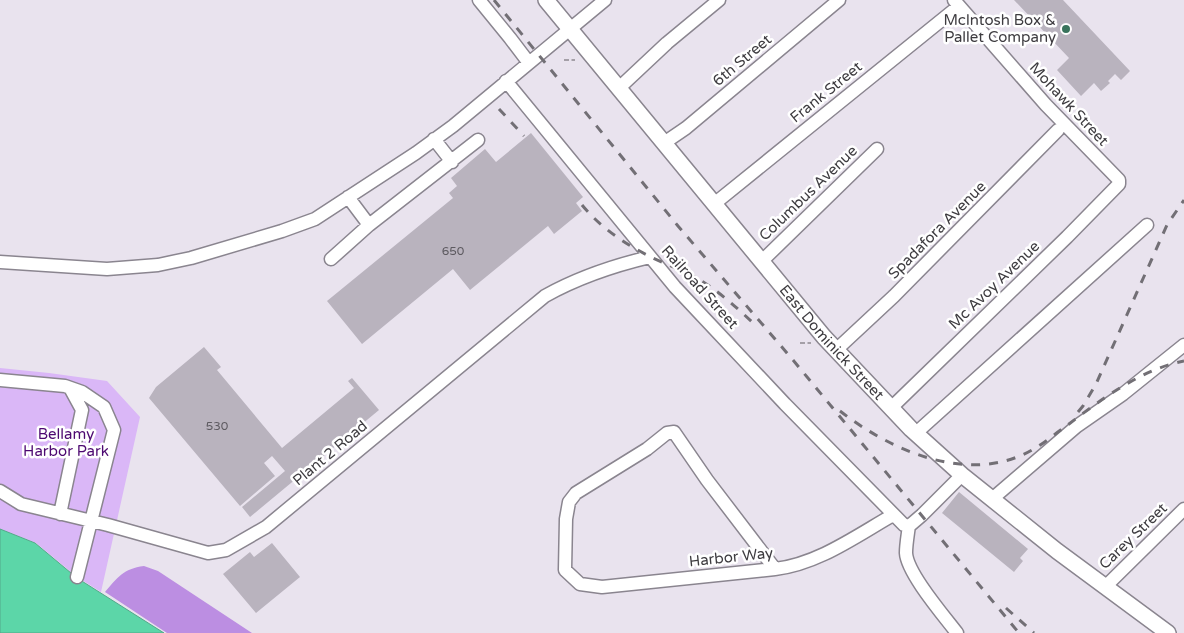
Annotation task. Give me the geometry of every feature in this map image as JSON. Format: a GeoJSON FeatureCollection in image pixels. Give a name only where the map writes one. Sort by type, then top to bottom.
{"type":"FeatureCollection","features":[{"type":"Feature","properties":{"kind":"main road","name":"East Dominick Street"},"geometry":{"type":"LineString","coordinates":[[546,0],[836,350],[891,408],[916,433],[992,499],[1104,587],[1168,633]]}},
{"type":"Feature","properties":{"kind":"street"},"geometry":{"type":"LineString","coordinates":[[479,0],[529,63]]}},
{"type":"Feature","properties":{"kind":"street"},"geometry":{"type":"LineString","coordinates":[[0,262],[107,269],[158,264],[191,258],[282,231],[315,219],[434,139],[605,0]]}},
{"type":"Feature","properties":{"kind":"street"},"geometry":{"type":"LineString","coordinates":[[619,88],[667,43],[719,0]]}},
{"type":"Feature","properties":{"kind":"street","name":"6th Street"},"geometry":{"type":"LineString","coordinates":[[664,143],[686,128],[840,0]]}},
{"type":"Feature","properties":{"kind":"street","name":"Mohawk Street"},"geometry":{"type":"LineString","coordinates":[[957,3],[1046,105],[1119,180],[1119,184]]}},
{"type":"Feature","properties":{"kind":"street","name":"Frank Street"},"geometry":{"type":"LineString","coordinates":[[714,204],[957,3]]}},
{"type":"Feature","properties":{"kind":"street","name":"Railroad Street"},"geometry":{"type":"LineString","coordinates":[[506,81],[650,257],[701,315],[893,515],[904,525],[910,525]]}},
{"type":"Feature","properties":{"kind":"street","name":"Spadafora Avenue"},"geometry":{"type":"LineString","coordinates":[[836,350],[894,296],[1058,130]]}},
{"type":"Feature","properties":{"kind":"street"},"geometry":{"type":"LineString","coordinates":[[434,139],[452,162]]}},
{"type":"Feature","properties":{"kind":"street"},"geometry":{"type":"LineString","coordinates":[[331,259],[369,225],[478,140]]}},
{"type":"Feature","properties":{"kind":"street","name":"Columbus Avenue"},"geometry":{"type":"LineString","coordinates":[[762,261],[877,148]]}},
{"type":"Feature","properties":{"kind":"street","name":"Mc Avoy Avenue"},"geometry":{"type":"LineString","coordinates":[[891,408],[1119,184]]}},
{"type":"Feature","properties":{"kind":"street"},"geometry":{"type":"LineString","coordinates":[[348,197],[369,225]]}},
{"type":"Feature","properties":{"kind":"street"},"geometry":{"type":"LineString","coordinates":[[916,433],[1147,225]]}},
{"type":"Feature","properties":{"kind":"street","name":"Plant 2 Road"},"geometry":{"type":"LineString","coordinates":[[0,491],[21,504],[208,553],[226,550],[266,527],[545,296],[573,281],[615,265],[650,257]]}},
{"type":"Feature","properties":{"kind":"street"},"geometry":{"type":"LineString","coordinates":[[992,499],[1076,426],[1123,394],[1184,345]]}},
{"type":"Feature","properties":{"kind":"street"},"geometry":{"type":"LineString","coordinates":[[0,383],[70,388],[82,392],[104,407],[114,430],[77,578]]}},
{"type":"Feature","properties":{"kind":"street"},"geometry":{"type":"LineString","coordinates":[[60,514],[82,410],[70,388]]}},
{"type":"Feature","properties":{"kind":"street","name":"Harbor Way"},"geometry":{"type":"LineString","coordinates":[[775,569],[707,480],[674,432],[666,433],[647,449],[576,494],[569,502],[566,519],[565,570],[580,584],[602,587],[775,569],[803,563],[840,546],[893,515]]}},
{"type":"Feature","properties":{"kind":"street"},"geometry":{"type":"LineString","coordinates":[[957,633],[915,576],[906,553],[910,525],[962,474]]}},
{"type":"Feature","properties":{"kind":"street","name":"Carey Street"},"geometry":{"type":"LineString","coordinates":[[1104,587],[1184,509]]}},
{"type":"Feature","properties":{"kind":"path"},"geometry":{"type":"LineString","coordinates":[[564,60],[575,60]]}},
{"type":"Feature","properties":{"kind":"path"},"geometry":{"type":"LineString","coordinates":[[800,342],[811,343]]}},
{"type":"Feature","properties":{"kind":"green space","name":"Bellamy Harbor Park"},"geometry":{"type":"Polygon","coordinates":[[[0,368],[107,381],[140,417],[101,592],[77,577],[36,543],[0,529],[0,368]]]}},
{"type":"Feature","properties":{"kind":"shaded area"},"geometry":{"type":"Polygon","coordinates":[[[0,529],[35,543],[77,578],[164,633],[0,633],[0,529]]]}},
{"type":"Feature","properties":{"kind":"shaded area"},"geometry":{"type":"Polygon","coordinates":[[[144,566],[158,571],[252,633],[167,633],[105,592],[126,572],[144,566]]]}},
{"type":"Feature","properties":{"kind":"building","name":"McIntosh Box & Pallet Company"},"geometry":{"type":"Polygon","coordinates":[[[1014,0],[1063,0],[1130,71],[1121,80],[1115,74],[1108,81],[1110,83],[1101,91],[1094,83],[1081,96],[1057,70],[1069,58],[1014,0]]]}},
{"type":"Feature","properties":{"kind":"building"},"geometry":{"type":"Polygon","coordinates":[[[531,133],[583,197],[576,203],[582,211],[554,234],[548,226],[470,290],[453,269],[362,344],[327,301],[453,198],[449,193],[457,186],[451,178],[485,149],[496,162],[531,133]]]}},
{"type":"Feature","properties":{"kind":"building"},"geometry":{"type":"Polygon","coordinates":[[[204,347],[221,367],[217,370],[282,448],[354,388],[348,381],[352,378],[379,410],[250,517],[242,507],[285,471],[272,456],[264,463],[275,476],[240,506],[149,398],[156,387],[204,347]]]}},
{"type":"Feature","properties":{"kind":"building"},"geometry":{"type":"Polygon","coordinates":[[[959,492],[1028,549],[1020,558],[1023,561],[1014,572],[942,513],[959,492]]]}},
{"type":"Feature","properties":{"kind":"building"},"geometry":{"type":"Polygon","coordinates":[[[272,543],[300,577],[256,613],[223,574],[250,552],[254,557],[272,543]]]}},
{"type":"Feature","properties":{"kind":"railway"},"geometry":{"type":"LineString","coordinates":[[494,0],[678,226],[793,360],[1019,633]]}},
{"type":"Feature","properties":{"kind":"railway"},"geometry":{"type":"LineString","coordinates":[[499,109],[524,136]]}},
{"type":"Feature","properties":{"kind":"railway"},"geometry":{"type":"LineString","coordinates":[[1078,412],[1096,384],[1167,225],[1184,200]]}},
{"type":"Feature","properties":{"kind":"railway"},"geometry":{"type":"LineString","coordinates":[[582,205],[597,221],[622,240],[649,256],[690,274],[703,282],[725,298],[752,322]]}},
{"type":"Feature","properties":{"kind":"railway"},"geometry":{"type":"LineString","coordinates":[[840,411],[885,440],[909,451],[935,460],[961,464],[987,464],[1013,459],[1037,447],[1121,387],[1152,371],[1184,361]]}},
{"type":"Feature","properties":{"kind":"railway"},"geometry":{"type":"LineString","coordinates":[[1006,608],[1034,633]]}},
{"type":"Feature","properties":{"kind":"place","name":"McIntosh Box & Pallet Company"},"geometry":{"type":"Point","coordinates":[1066,29]}}]}
